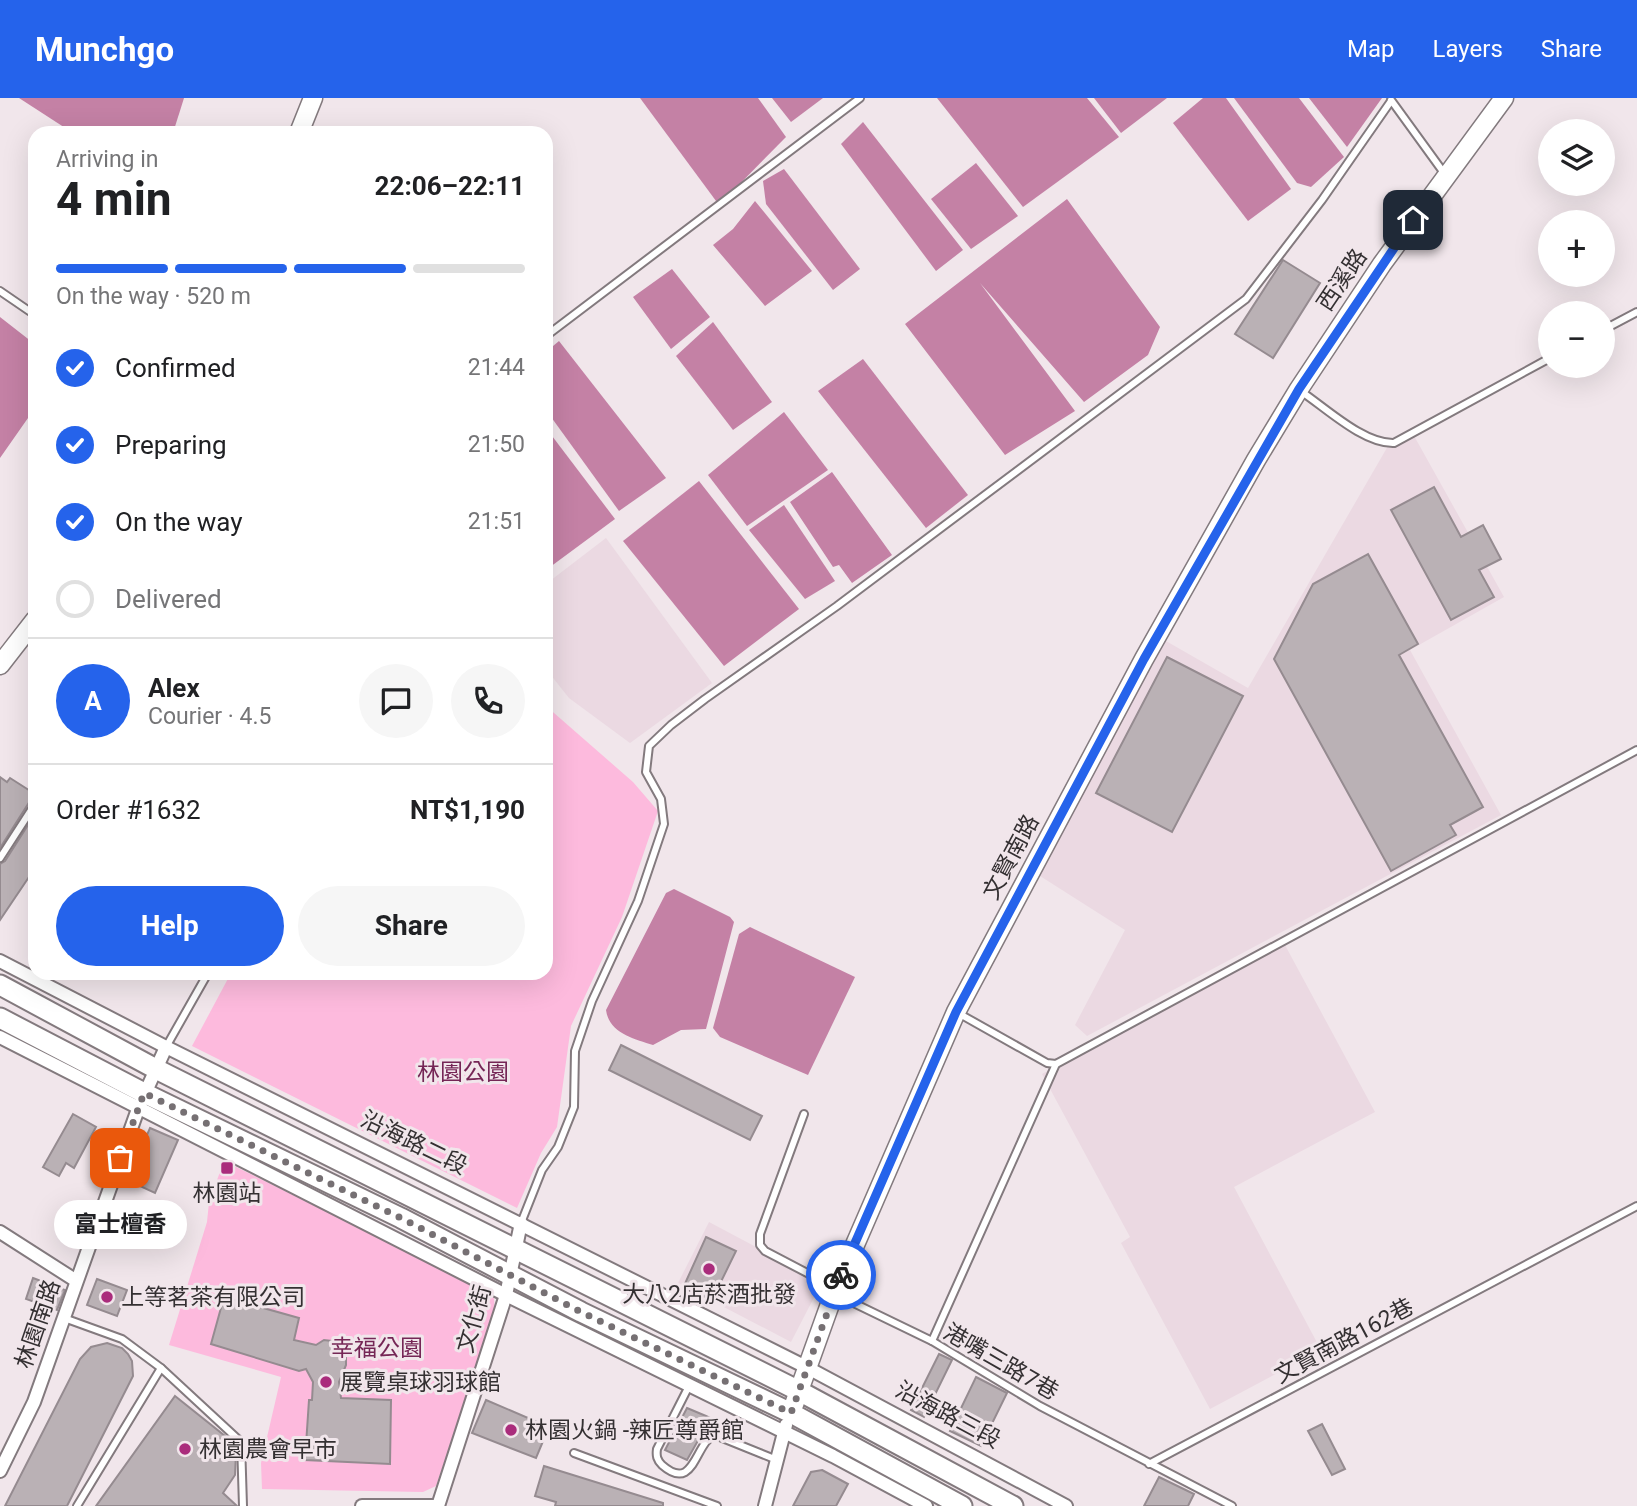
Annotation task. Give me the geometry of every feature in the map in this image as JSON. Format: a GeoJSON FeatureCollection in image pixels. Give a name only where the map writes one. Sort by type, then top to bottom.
{"type":"FeatureCollection","features":[{"type":"Feature","properties":{"kind":"main road","name":"沿海路二段"},"geometry":{"type":"LineString","coordinates":[[0,985],[156,1069],[799,1391]]}},
{"type":"Feature","properties":{"kind":"main road"},"geometry":{"type":"LineString","coordinates":[[0,1018],[141,1101],[508,1273],[581,1312],[791,1413],[962,1506]]}},
{"type":"Feature","properties":{"kind":"main road"},"geometry":{"type":"LineString","coordinates":[[799,1391],[1013,1506]]}},
{"type":"Feature","properties":{"kind":"street"},"geometry":{"type":"LineString","coordinates":[[302,126],[313,98]]}},
{"type":"Feature","properties":{"kind":"street","name":"西溪路"},"geometry":{"type":"LineString","coordinates":[[1299,389],[1381,264],[1504,98]]}},
{"type":"Feature","properties":{"kind":"street","name":"文賢南路"},"geometry":{"type":"LineString","coordinates":[[808,1368],[835,1291],[956,1012],[1144,659],[1299,389]]}},
{"type":"Feature","properties":{"kind":"street"},"geometry":{"type":"LineString","coordinates":[[0,665],[28,629]]}},
{"type":"Feature","properties":{"kind":"street","name":"沿海路二段"},"geometry":{"type":"LineString","coordinates":[[0,961],[28,976]]}},
{"type":"Feature","properties":{"kind":"street","name":"沿海路二段"},"geometry":{"type":"LineString","coordinates":[[37,980],[808,1368]]}},
{"type":"Feature","properties":{"kind":"street"},"geometry":{"type":"LineString","coordinates":[[0,1037],[141,1101],[506,1295],[833,1456],[926,1506]]}},
{"type":"Feature","properties":{"kind":"street","name":"林園南路"},"geometry":{"type":"LineString","coordinates":[[0,1471],[34,1402],[75,1280],[141,1101],[166,1047]]}},
{"type":"Feature","properties":{"kind":"street","name":"文化街"},"geometry":{"type":"LineString","coordinates":[[437,1506],[506,1295],[508,1273],[521,1223]]}},
{"type":"Feature","properties":{"kind":"street"},"geometry":{"type":"LineString","coordinates":[[0,1232],[75,1280]]}},
{"type":"Feature","properties":{"kind":"street"},"geometry":{"type":"LineString","coordinates":[[765,1506],[784,1433],[808,1368]]}},
{"type":"Feature","properties":{"kind":"street","name":"沿海路三段"},"geometry":{"type":"LineString","coordinates":[[808,1368],[1066,1506]]}},
{"type":"Feature","properties":{"kind":"street"},"geometry":{"type":"LineString","coordinates":[[362,1506],[437,1506]]}},
{"type":"Feature","properties":{"kind":"lane"},"geometry":{"type":"LineString","coordinates":[[553,331],[860,98]]}},
{"type":"Feature","properties":{"kind":"lane"},"geometry":{"type":"LineString","coordinates":[[521,1223],[542,1170],[558,1147],[574,1107],[575,1051],[592,1001],[638,901],[664,824],[661,799],[646,772],[645,759],[649,746],[697,706],[837,606],[1246,299],[1322,200],[1390,99],[1446,175]]}},
{"type":"Feature","properties":{"kind":"lane"},"geometry":{"type":"LineString","coordinates":[[0,291],[28,310]]}},
{"type":"Feature","properties":{"kind":"lane"},"geometry":{"type":"LineString","coordinates":[[1615,324],[1637,312]]}},
{"type":"Feature","properties":{"kind":"lane"},"geometry":{"type":"LineString","coordinates":[[1299,389],[1366,437],[1381,443],[1394,443],[1538,365]]}},
{"type":"Feature","properties":{"kind":"lane"},"geometry":{"type":"LineString","coordinates":[[956,1012],[1047,1063],[1056,1064],[1637,750]]}},
{"type":"Feature","properties":{"kind":"lane"},"geometry":{"type":"LineString","coordinates":[[0,858],[28,815]]}},
{"type":"Feature","properties":{"kind":"lane"},"geometry":{"type":"LineString","coordinates":[[166,1047],[204,980]]}},
{"type":"Feature","properties":{"kind":"lane"},"geometry":{"type":"LineString","coordinates":[[932,1341],[1056,1064]]}},
{"type":"Feature","properties":{"kind":"lane"},"geometry":{"type":"LineString","coordinates":[[804,1114],[771,1201],[760,1234],[760,1245],[765,1251],[835,1291]]}},
{"type":"Feature","properties":{"kind":"lane","name":"文賢南路162巷"},"geometry":{"type":"LineString","coordinates":[[1149,1464],[1637,1206]]}},
{"type":"Feature","properties":{"kind":"lane","name":"港嘴三路7巷"},"geometry":{"type":"LineString","coordinates":[[835,1291],[932,1341],[1040,1406],[1149,1464]]}},
{"type":"Feature","properties":{"kind":"lane"},"geometry":{"type":"LineString","coordinates":[[63,1317],[122,1339],[161,1368],[242,1442],[243,1506]]}},
{"type":"Feature","properties":{"kind":"lane"},"geometry":{"type":"LineString","coordinates":[[77,1506],[161,1368]]}},
{"type":"Feature","properties":{"kind":"lane"},"geometry":{"type":"LineString","coordinates":[[689,1386],[656,1452],[663,1466],[686,1472],[708,1438],[715,1434],[777,1460]]}},
{"type":"Feature","properties":{"kind":"lane"},"geometry":{"type":"LineString","coordinates":[[573,1453],[717,1506]]}},
{"type":"Feature","properties":{"kind":"lane"},"geometry":{"type":"LineString","coordinates":[[1149,1464],[1232,1506]]}},
{"type":"Feature","properties":{"kind":"shaded area"},"geometry":{"type":"Polygon","coordinates":[[[19,98],[184,98],[175,126],[62,126],[19,98]]]}},
{"type":"Feature","properties":{"kind":"shaded area"},"geometry":{"type":"Polygon","coordinates":[[[640,98],[758,98],[786,137],[719,205],[640,98]]]}},
{"type":"Feature","properties":{"kind":"shaded area"},"geometry":{"type":"Polygon","coordinates":[[[772,98],[823,98],[791,122],[772,98]]]}},
{"type":"Feature","properties":{"kind":"shaded area"},"geometry":{"type":"Polygon","coordinates":[[[937,98],[1087,98],[1119,137],[1023,207],[937,98]]]}},
{"type":"Feature","properties":{"kind":"shaded area"},"geometry":{"type":"Polygon","coordinates":[[[1094,98],[1167,98],[1121,133],[1094,98]]]}},
{"type":"Feature","properties":{"kind":"shaded area"},"geometry":{"type":"Polygon","coordinates":[[[1203,98],[1226,98],[1291,189],[1248,221],[1173,123],[1203,98]]]}},
{"type":"Feature","properties":{"kind":"shaded area"},"geometry":{"type":"Polygon","coordinates":[[[1234,98],[1299,98],[1344,157],[1311,187],[1297,183],[1234,98]]]}},
{"type":"Feature","properties":{"kind":"shaded area"},"geometry":{"type":"Polygon","coordinates":[[[1309,98],[1382,98],[1347,147],[1309,98]]]}},
{"type":"Feature","properties":{"kind":"shaded area"},"geometry":{"type":"Polygon","coordinates":[[[863,122],[963,250],[936,271],[841,144],[863,122]]]}},
{"type":"Feature","properties":{"kind":"shaded area"},"geometry":{"type":"Polygon","coordinates":[[[976,163],[1018,216],[971,249],[931,199],[976,163]]]}},
{"type":"Feature","properties":{"kind":"shaded area"},"geometry":{"type":"Polygon","coordinates":[[[784,169],[860,269],[833,290],[766,204],[763,181],[784,169]]]}},
{"type":"Feature","properties":{"kind":"shaded area"},"geometry":{"type":"Polygon","coordinates":[[[1067,199],[1160,327],[1148,355],[1084,402],[980,283],[1075,411],[1005,455],[905,324],[1067,199]]]}},
{"type":"Feature","properties":{"kind":"shaded area"},"geometry":{"type":"Polygon","coordinates":[[[755,201],[812,271],[765,306],[713,245],[733,229],[755,201]]]}},
{"type":"Feature","properties":{"kind":"shaded area"},"geometry":{"type":"Polygon","coordinates":[[[672,269],[710,317],[671,349],[633,297],[672,269]]]}},
{"type":"Feature","properties":{"kind":"shaded area"},"geometry":{"type":"Polygon","coordinates":[[[0,317],[28,339],[28,418],[0,458],[0,317]]]}},
{"type":"Feature","properties":{"kind":"shaded area"},"geometry":{"type":"Polygon","coordinates":[[[713,322],[772,402],[733,430],[676,356],[713,322]]]}},
{"type":"Feature","properties":{"kind":"shaded area"},"geometry":{"type":"Polygon","coordinates":[[[559,341],[666,478],[619,511],[553,420],[553,346],[559,341]]]}},
{"type":"Feature","properties":{"kind":"shaded area"},"geometry":{"type":"Polygon","coordinates":[[[863,359],[968,495],[926,528],[818,391],[863,359]]]}},
{"type":"Feature","properties":{"kind":"shaded area"},"geometry":{"type":"Polygon","coordinates":[[[784,412],[828,470],[747,526],[708,475],[784,412]]]}},
{"type":"Feature","properties":{"kind":"shaded area"},"geometry":{"type":"Polygon","coordinates":[[[1413,434],[1504,597],[1410,650],[1501,815],[1087,1036],[1075,1025],[1125,930],[1029,869],[1159,637],[1248,688],[1388,446],[1413,434]]]}},
{"type":"Feature","properties":{"kind":"shaded area"},"geometry":{"type":"Polygon","coordinates":[[[553,437],[615,519],[553,565],[553,437]]]}},
{"type":"Feature","properties":{"kind":"shaded area"},"geometry":{"type":"Polygon","coordinates":[[[832,472],[892,555],[852,583],[839,565],[833,567],[790,502],[832,472]]]}},
{"type":"Feature","properties":{"kind":"shaded area"},"geometry":{"type":"Polygon","coordinates":[[[699,481],[799,609],[724,666],[623,541],[699,481]]]}},
{"type":"Feature","properties":{"kind":"shaded area"},"geometry":{"type":"Polygon","coordinates":[[[784,505],[835,581],[805,599],[749,530],[784,505]]]}},
{"type":"Feature","properties":{"kind":"shaded area"},"geometry":{"type":"Polygon","coordinates":[[[606,538],[712,683],[630,743],[569,698],[553,678],[553,579],[606,538]]]}},
{"type":"Feature","properties":{"kind":"shaded area"},"geometry":{"type":"Polygon","coordinates":[[[674,889],[730,917],[734,922],[706,1029],[681,1030],[653,1045],[617,1030],[608,1018],[606,1010],[666,893],[674,889]]]}},
{"type":"Feature","properties":{"kind":"shaded area"},"geometry":{"type":"Polygon","coordinates":[[[750,927],[855,977],[808,1075],[720,1037],[713,1028],[739,934],[750,927]]]}},
{"type":"Feature","properties":{"kind":"shaded area"},"geometry":{"type":"Polygon","coordinates":[[[1285,945],[1375,1112],[1234,1187],[1321,1350],[1210,1409],[1121,1243],[1130,1237],[1042,1074],[1285,945]]]}},
{"type":"Feature","properties":{"kind":"shaded area"},"geometry":{"type":"Polygon","coordinates":[[[709,1222],[822,1282],[791,1342],[678,1283],[709,1222]]]}},
{"type":"Feature","properties":{"kind":"green space","name":"林園公園"},"geometry":{"type":"Polygon","coordinates":[[[553,712],[633,782],[658,811],[622,917],[571,1026],[557,1127],[541,1153],[517,1208],[192,1046],[227,980],[553,980],[553,712]]]}},
{"type":"Feature","properties":{"kind":"green space","name":"幸福公園"},"geometry":{"type":"Polygon","coordinates":[[[224,1161],[488,1291],[494,1298],[495,1313],[436,1486],[423,1492],[262,1489],[261,1463],[281,1377],[169,1345],[207,1222],[209,1202],[224,1161]]]}},
{"type":"Feature","properties":{"kind":"building"},"geometry":{"type":"Polygon","coordinates":[[[1283,260],[1320,283],[1273,358],[1235,334],[1283,260]]]}},
{"type":"Feature","properties":{"kind":"building"},"geometry":{"type":"Polygon","coordinates":[[[1434,487],[1461,537],[1483,525],[1501,559],[1479,570],[1494,597],[1451,620],[1391,510],[1434,487]]]}},
{"type":"Feature","properties":{"kind":"building"},"geometry":{"type":"Polygon","coordinates":[[[1368,554],[1418,644],[1399,655],[1483,807],[1450,825],[1456,835],[1391,871],[1274,659],[1313,584],[1368,554]]]}},
{"type":"Feature","properties":{"kind":"building"},"geometry":{"type":"Polygon","coordinates":[[[1167,657],[1243,696],[1172,832],[1096,793],[1167,657]]]}},
{"type":"Feature","properties":{"kind":"building"},"geometry":{"type":"Polygon","coordinates":[[[0,777],[7,782],[10,778],[28,790],[28,804],[0,848],[0,777]]]}},
{"type":"Feature","properties":{"kind":"building"},"geometry":{"type":"Polygon","coordinates":[[[28,825],[28,878],[0,920],[0,864],[5,861],[28,825]]]}},
{"type":"Feature","properties":{"kind":"building"},"geometry":{"type":"Polygon","coordinates":[[[621,1045],[762,1116],[750,1140],[609,1070],[621,1045]]]}},
{"type":"Feature","properties":{"kind":"building"},"geometry":{"type":"Polygon","coordinates":[[[73,1114],[96,1127],[74,1168],[66,1163],[59,1176],[43,1167],[73,1114]]]}},
{"type":"Feature","properties":{"kind":"building"},"geometry":{"type":"Polygon","coordinates":[[[150,1128],[178,1140],[155,1193],[127,1180],[150,1128]]]}},
{"type":"Feature","properties":{"kind":"building","name":"大八2店菸酒批發"},"geometry":{"type":"Polygon","coordinates":[[[706,1237],[736,1251],[712,1300],[683,1288],[706,1237]]]}},
{"type":"Feature","properties":{"kind":"building"},"geometry":{"type":"Polygon","coordinates":[[[33,1278],[65,1290],[57,1310],[26,1299],[33,1278]]]}},
{"type":"Feature","properties":{"kind":"building","name":"上等茗茶有限公司"},"geometry":{"type":"Polygon","coordinates":[[[97,1279],[127,1290],[117,1316],[87,1305],[97,1279]]]}},
{"type":"Feature","properties":{"kind":"building","name":"展覽桌球羽球館"},"geometry":{"type":"Polygon","coordinates":[[[224,1297],[299,1318],[294,1340],[316,1345],[324,1340],[332,1341],[340,1348],[346,1356],[346,1365],[339,1382],[341,1398],[391,1400],[390,1464],[305,1460],[309,1400],[312,1400],[313,1382],[306,1369],[299,1371],[211,1344],[224,1297]]]}},
{"type":"Feature","properties":{"kind":"building"},"geometry":{"type":"Polygon","coordinates":[[[107,1343],[122,1348],[128,1354],[132,1361],[133,1376],[67,1506],[5,1506],[80,1359],[91,1347],[107,1343]]]}},
{"type":"Feature","properties":{"kind":"building"},"geometry":{"type":"Polygon","coordinates":[[[939,1354],[952,1360],[924,1417],[911,1410],[939,1354]]]}},
{"type":"Feature","properties":{"kind":"building"},"geometry":{"type":"Polygon","coordinates":[[[976,1377],[1007,1393],[981,1446],[950,1431],[976,1377]]]}},
{"type":"Feature","properties":{"kind":"building","name":"林園農會早市"},"geometry":{"type":"Polygon","coordinates":[[[175,1396],[230,1440],[236,1453],[235,1475],[223,1493],[237,1506],[96,1506],[175,1396]]]}},
{"type":"Feature","properties":{"kind":"building","name":"林園火鍋 -辣匠尊爵館"},"geometry":{"type":"Polygon","coordinates":[[[486,1400],[549,1427],[536,1458],[472,1433],[486,1400]]]}},
{"type":"Feature","properties":{"kind":"building"},"geometry":{"type":"Polygon","coordinates":[[[687,1408],[743,1434],[740,1439],[712,1430],[700,1437],[687,1460],[665,1450],[687,1408]]]}},
{"type":"Feature","properties":{"kind":"building"},"geometry":{"type":"Polygon","coordinates":[[[1322,1424],[1345,1469],[1332,1475],[1308,1431],[1322,1424]]]}},
{"type":"Feature","properties":{"kind":"building"},"geometry":{"type":"Polygon","coordinates":[[[544,1466],[663,1503],[663,1506],[555,1506],[556,1502],[535,1496],[544,1466]]]}},
{"type":"Feature","properties":{"kind":"building"},"geometry":{"type":"Polygon","coordinates":[[[822,1470],[848,1484],[836,1506],[793,1506],[811,1472],[822,1470]]]}},
{"type":"Feature","properties":{"kind":"building"},"geometry":{"type":"Polygon","coordinates":[[[1159,1477],[1194,1494],[1188,1506],[1144,1506],[1159,1477]]]}},
{"type":"Feature","properties":{"kind":"way so far"},"geometry":{"type":"LineString","coordinates":[[120,1158],[144,1093],[401,1218],[581,1312],[791,1413],[841,1275]]}},
{"type":"Feature","properties":{"kind":"place","name":"富士檀香"},"geometry":{"type":"Point","coordinates":[120,1158]}},
{"type":"Feature","properties":{"kind":"place","name":"林園站"},"geometry":{"type":"Point","coordinates":[227,1168]}},
{"type":"Feature","properties":{"kind":"place","name":"大八2店菸酒批發"},"geometry":{"type":"Point","coordinates":[709,1269]}},
{"type":"Feature","properties":{"kind":"place","name":"上等茗茶有限公司"},"geometry":{"type":"Point","coordinates":[107,1297]}},
{"type":"Feature","properties":{"kind":"place","name":"展覽桌球羽球館"},"geometry":{"type":"Point","coordinates":[326,1382]}},
{"type":"Feature","properties":{"kind":"place","name":"林園火鍋 -辣匠尊爵館"},"geometry":{"type":"Point","coordinates":[511,1430]}},
{"type":"Feature","properties":{"kind":"place","name":"林園農會早市"},"geometry":{"type":"Point","coordinates":[185,1449]}},
{"type":"Feature","properties":{"kind":"route"},"geometry":{"type":"LineString","coordinates":[[841,1275],[956,1012],[1144,659],[1299,389],[1413,220]]}}]}
